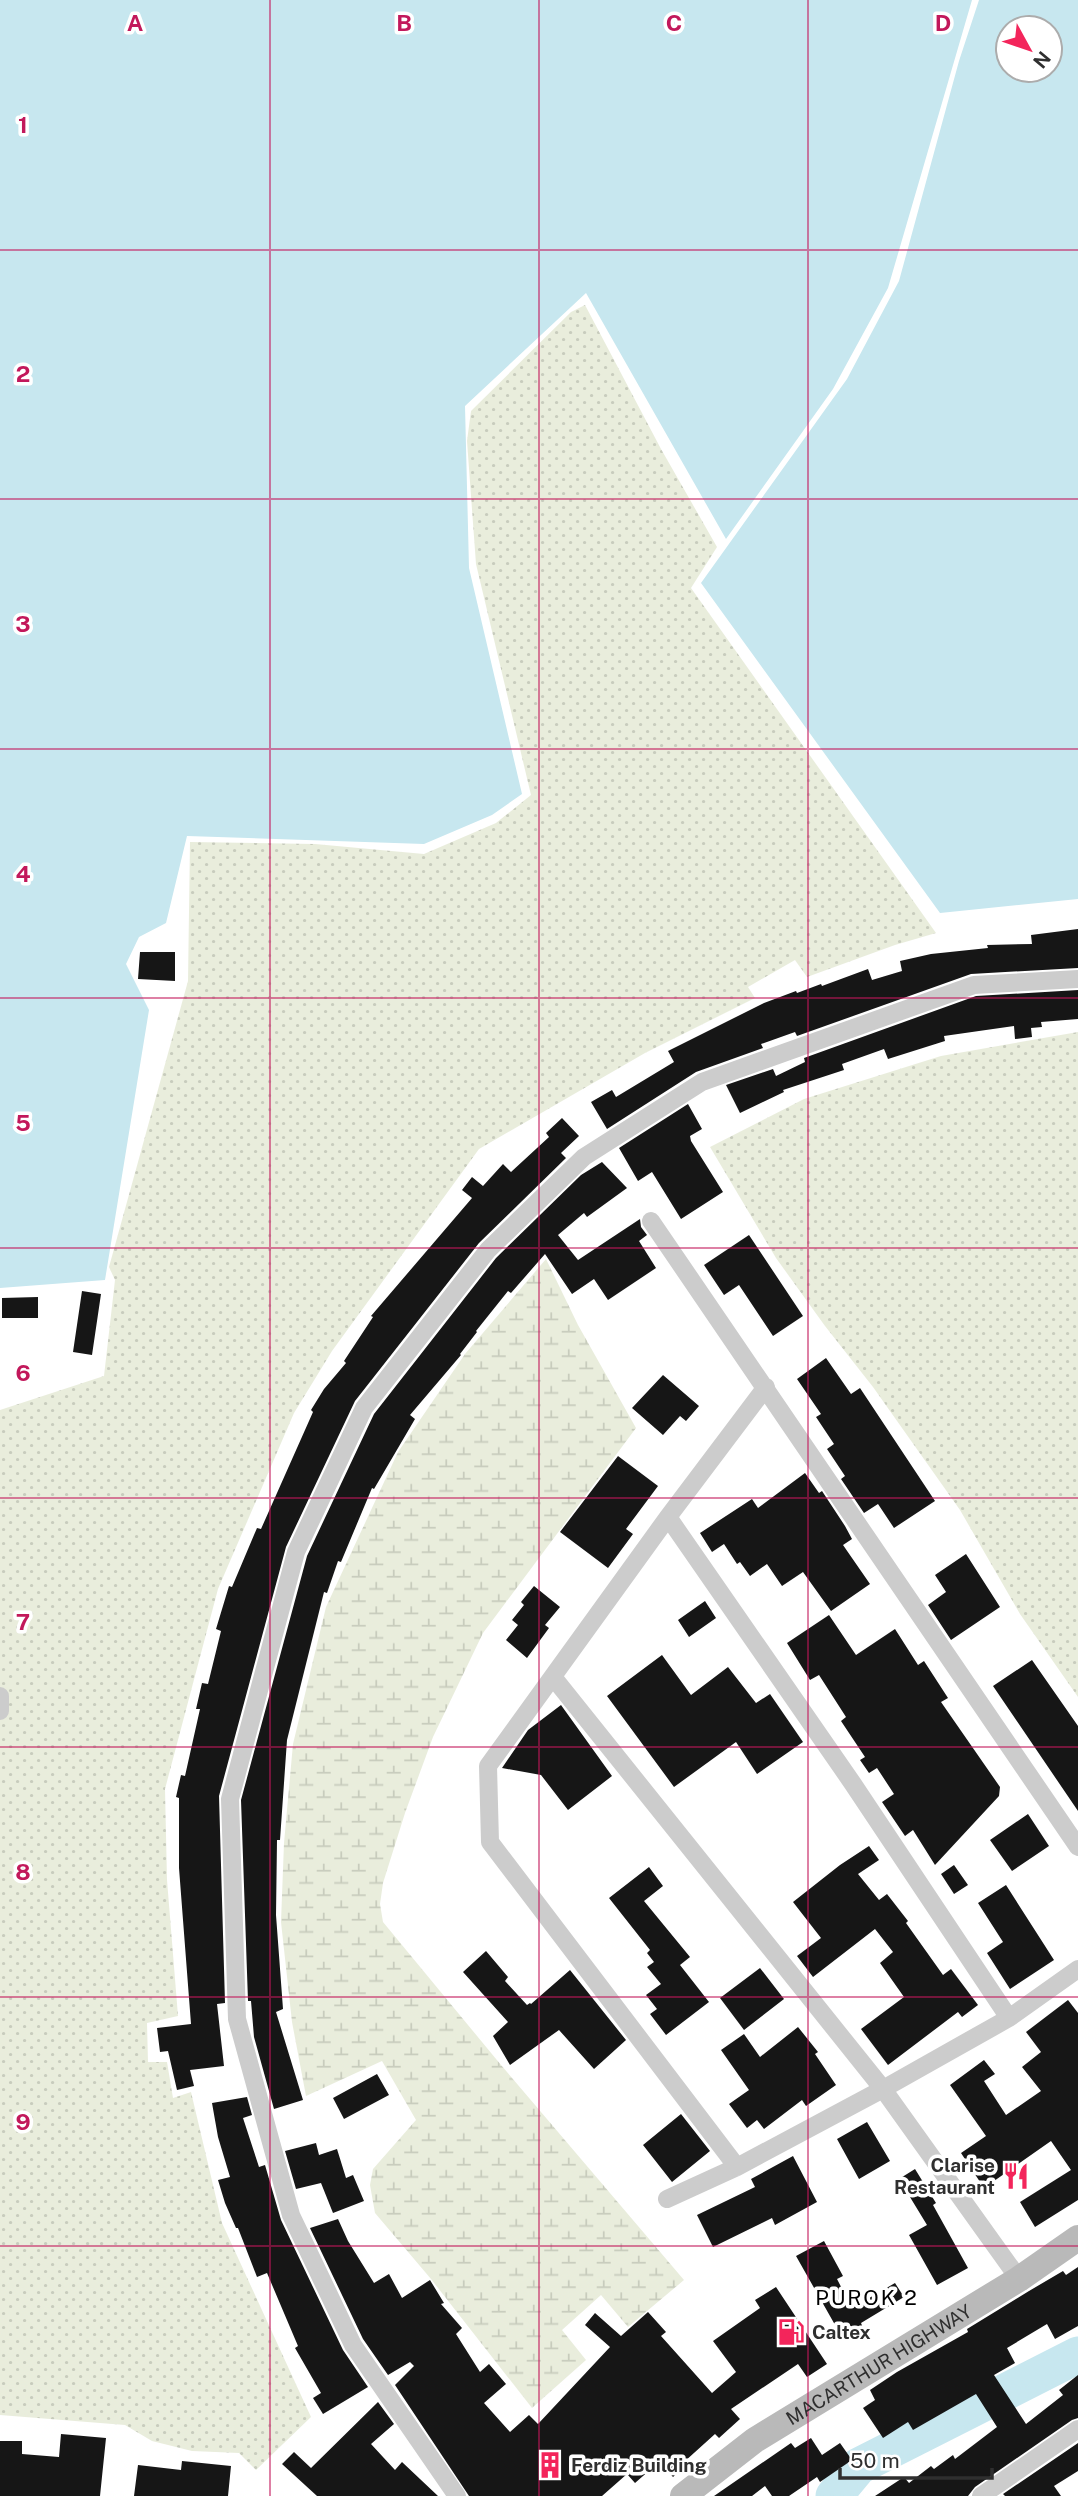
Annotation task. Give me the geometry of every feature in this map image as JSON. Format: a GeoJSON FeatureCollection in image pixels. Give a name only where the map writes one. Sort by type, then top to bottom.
{"type":"FeatureCollection","features":[{"type":"Feature","properties":{"kind":"main road","name":"MACARTHUR HIGHWAY"},"geometry":{"type":"LineString","coordinates":[[683,2496],[755,2440],[1019,2279],[1078,2238]]}},
{"type":"Feature","properties":{"kind":"street"},"geometry":{"type":"LineString","coordinates":[[457,2496],[352,2344],[291,2215],[237,2019],[230,1799],[296,1552],[364,1408],[488,1250],[584,1157],[702,1082],[975,985],[1078,979]]}},
{"type":"Feature","properties":{"kind":"street"},"geometry":{"type":"LineString","coordinates":[[651,1221],[1078,1847]]}},
{"type":"Feature","properties":{"kind":"street"},"geometry":{"type":"LineString","coordinates":[[737,2168],[490,1842],[488,1766],[668,1517],[766,1387]]}},
{"type":"Feature","properties":{"kind":"street"},"geometry":{"type":"LineString","coordinates":[[668,1517],[853,1784],[1009,2018]]}},
{"type":"Feature","properties":{"kind":"street"},"geometry":{"type":"LineString","coordinates":[[553,1676],[883,2089],[1019,2279]]}},
{"type":"Feature","properties":{"kind":"street"},"geometry":{"type":"LineString","coordinates":[[0,1696],[0,1711]]}},
{"type":"Feature","properties":{"kind":"street"},"geometry":{"type":"LineString","coordinates":[[667,2199],[737,2168],[883,2089],[1009,2018],[1078,1969]]}},
{"type":"Feature","properties":{"kind":"street"},"geometry":{"type":"LineString","coordinates":[[981,2496],[1078,2429]]}},
{"type":"Feature","properties":{"kind":"green space"},"geometry":{"type":"Polygon","coordinates":[[[585,305],[661,449],[717,547],[691,588],[936,933],[807,977],[795,960],[748,987],[755,998],[645,1053],[479,1149],[332,1351],[294,1413],[218,1589],[165,1789],[167,1880],[178,2016],[147,2023],[148,2062],[167,2062],[173,2098],[191,2092],[222,2223],[311,2417],[256,2470],[239,2453],[192,2451],[152,2441],[125,2425],[0,2415],[0,1410],[104,1376],[115,1280],[109,1267],[188,981],[190,842],[315,844],[424,854],[496,823],[531,795],[476,564],[467,441],[471,411],[571,312],[585,305]]]}},
{"type":"Feature","properties":{"kind":"green space"},"geometry":{"type":"Polygon","coordinates":[[[1078,1032],[1078,1697],[1020,1614],[960,1510],[873,1387],[776,1258],[710,1147],[804,1099],[941,1056],[1078,1032]]]}},
{"type":"Feature","properties":{"kind":"green space"},"geometry":{"type":"Polygon","coordinates":[[[546,1259],[578,1325],[636,1428],[483,1633],[433,1737],[405,1813],[383,1883],[380,1904],[383,1922],[684,2280],[628,2327],[601,2295],[562,2330],[586,2360],[532,2408],[431,2279],[375,2213],[370,2185],[373,2169],[416,2120],[382,2061],[306,2096],[292,2022],[281,1922],[284,1843],[293,1744],[326,1607],[398,1452],[465,1354],[546,1259]]]}},
{"type":"Feature","properties":{"kind":"water"},"geometry":{"type":"Polygon","coordinates":[[[0,0],[972,0],[888,288],[833,389],[726,539],[586,293],[465,406],[469,568],[522,794],[492,815],[424,844],[187,836],[166,923],[139,937],[126,964],[149,1010],[105,1280],[0,1288],[0,0]]]}},
{"type":"Feature","properties":{"kind":"water"},"geometry":{"type":"Polygon","coordinates":[[[979,0],[1078,0],[1078,899],[940,913],[701,583],[847,379],[899,281],[959,61],[979,0]]]}},
{"type":"Feature","properties":{"kind":"building"},"geometry":{"type":"Polygon","coordinates":[[[1078,929],[1078,968],[971,974],[797,1036],[795,1032],[761,1044],[763,1048],[696,1072],[607,1129],[591,1102],[612,1090],[616,1097],[674,1062],[668,1051],[764,1003],[796,991],[797,993],[821,984],[822,986],[868,969],[872,980],[902,971],[900,961],[931,954],[988,948],[987,945],[1032,944],[1031,935],[1078,929]]]}},
{"type":"Feature","properties":{"kind":"building"},"geometry":{"type":"Polygon","coordinates":[[[140,952],[175,952],[175,981],[138,979],[140,952]]]}},
{"type":"Feature","properties":{"kind":"building"},"geometry":{"type":"Polygon","coordinates":[[[1078,990],[1078,1019],[1041,1022],[1042,1027],[1031,1028],[1032,1037],[1015,1039],[1014,1026],[944,1036],[945,1041],[888,1059],[884,1049],[842,1064],[844,1070],[783,1090],[784,1092],[740,1113],[726,1085],[773,1069],[776,1076],[805,1062],[804,1058],[976,996],[1078,990]]]}},
{"type":"Feature","properties":{"kind":"building"},"geometry":{"type":"Polygon","coordinates":[[[688,1104],[702,1129],[690,1136],[691,1141],[723,1192],[681,1219],[652,1172],[638,1181],[619,1148],[688,1104]]]}},
{"type":"Feature","properties":{"kind":"building"},"geometry":{"type":"Polygon","coordinates":[[[562,1118],[579,1136],[561,1153],[566,1158],[479,1243],[355,1401],[286,1547],[219,1796],[225,2003],[217,2004],[224,2066],[190,2070],[194,2086],[177,2090],[168,2051],[160,2052],[157,2028],[191,2024],[179,1868],[179,1798],[176,1797],[181,1775],[185,1776],[200,1709],[196,1709],[202,1683],[208,1684],[221,1631],[216,1629],[229,1586],[232,1587],[257,1528],[261,1529],[313,1412],[311,1410],[324,1389],[346,1363],[344,1361],[373,1317],[371,1316],[472,1198],[462,1190],[472,1177],[483,1186],[503,1164],[511,1172],[549,1137],[546,1133],[562,1118]]]}},
{"type":"Feature","properties":{"kind":"building"},"geometry":{"type":"Polygon","coordinates":[[[602,1162],[627,1188],[587,1217],[584,1213],[558,1235],[578,1260],[640,1219],[641,1227],[647,1235],[639,1241],[656,1268],[608,1300],[594,1279],[572,1294],[545,1254],[511,1293],[508,1291],[476,1331],[461,1355],[410,1415],[415,1419],[374,1489],[372,1488],[341,1562],[338,1561],[327,1593],[324,1592],[287,1740],[280,1840],[277,1840],[276,1915],[283,2009],[276,2012],[303,2100],[274,2109],[254,2037],[251,2001],[248,2001],[241,1800],[307,1556],[374,1414],[496,1258],[581,1175],[602,1162]]]}},
{"type":"Feature","properties":{"kind":"building"},"geometry":{"type":"Polygon","coordinates":[[[749,1235],[803,1316],[773,1336],[739,1285],[724,1295],[704,1265],[749,1235]]]}},
{"type":"Feature","properties":{"kind":"building"},"geometry":{"type":"Polygon","coordinates":[[[82,1291],[101,1294],[92,1355],[73,1352],[82,1291]]]}},
{"type":"Feature","properties":{"kind":"building"},"geometry":{"type":"Polygon","coordinates":[[[38,1297],[38,1318],[2,1318],[2,1298],[38,1297]]]}},
{"type":"Feature","properties":{"kind":"building"},"geometry":{"type":"Polygon","coordinates":[[[826,1358],[851,1394],[860,1388],[935,1501],[894,1528],[878,1504],[864,1513],[841,1479],[845,1476],[827,1449],[834,1444],[816,1417],[821,1414],[797,1379],[826,1358]]]}},
{"type":"Feature","properties":{"kind":"building"},"geometry":{"type":"Polygon","coordinates":[[[663,1375],[699,1406],[686,1421],[680,1416],[663,1435],[632,1408],[663,1375]]]}},
{"type":"Feature","properties":{"kind":"building"},"geometry":{"type":"Polygon","coordinates":[[[618,1456],[658,1486],[626,1529],[633,1534],[608,1568],[560,1532],[618,1456]]]}},
{"type":"Feature","properties":{"kind":"building"},"geometry":{"type":"Polygon","coordinates":[[[805,1473],[819,1493],[822,1491],[845,1526],[852,1539],[843,1545],[870,1584],[831,1611],[803,1572],[782,1586],[767,1564],[750,1576],[740,1562],[737,1564],[724,1544],[712,1552],[700,1533],[752,1499],[758,1508],[805,1473]]]}},
{"type":"Feature","properties":{"kind":"building"},"geometry":{"type":"Polygon","coordinates":[[[966,1554],[1000,1607],[951,1640],[928,1605],[946,1592],[935,1575],[966,1554]]]}},
{"type":"Feature","properties":{"kind":"building"},"geometry":{"type":"Polygon","coordinates":[[[534,1586],[560,1607],[545,1625],[549,1628],[527,1658],[506,1640],[518,1625],[512,1620],[524,1605],[521,1602],[534,1586]]]}},
{"type":"Feature","properties":{"kind":"building"},"geometry":{"type":"Polygon","coordinates":[[[705,1601],[716,1618],[689,1637],[678,1620],[705,1601]]]}},
{"type":"Feature","properties":{"kind":"building"},"geometry":{"type":"Polygon","coordinates":[[[829,1615],[856,1655],[895,1629],[918,1665],[924,1661],[948,1698],[941,1702],[1000,1787],[999,1796],[935,1865],[913,1830],[905,1836],[882,1802],[894,1794],[877,1768],[869,1773],[860,1760],[865,1757],[841,1721],[846,1717],[819,1675],[810,1680],[787,1643],[829,1615]]]}},
{"type":"Feature","properties":{"kind":"building"},"geometry":{"type":"Polygon","coordinates":[[[662,1655],[691,1695],[728,1667],[756,1703],[770,1694],[803,1742],[757,1774],[736,1742],[674,1787],[607,1696],[662,1655]]]}},
{"type":"Feature","properties":{"kind":"building"},"geometry":{"type":"Polygon","coordinates":[[[1032,1660],[1078,1726],[1078,1811],[993,1686],[1032,1660]]]}},
{"type":"Feature","properties":{"kind":"building"},"geometry":{"type":"Polygon","coordinates":[[[561,1705],[612,1776],[568,1810],[541,1775],[502,1768],[528,1730],[561,1705]]]}},
{"type":"Feature","properties":{"kind":"building"},"geometry":{"type":"Polygon","coordinates":[[[1028,1814],[1049,1846],[1012,1871],[990,1840],[1028,1814]]]}},
{"type":"Feature","properties":{"kind":"building"},"geometry":{"type":"Polygon","coordinates":[[[869,1846],[879,1860],[858,1874],[879,1900],[887,1894],[943,1975],[951,1969],[978,2005],[962,2017],[958,2012],[888,2065],[861,2029],[904,1997],[880,1963],[893,1952],[875,1929],[813,1977],[797,1956],[821,1938],[793,1902],[869,1846]]]}},
{"type":"Feature","properties":{"kind":"building"},"geometry":{"type":"Polygon","coordinates":[[[954,1865],[968,1885],[954,1894],[941,1874],[954,1865]]]}},
{"type":"Feature","properties":{"kind":"building"},"geometry":{"type":"Polygon","coordinates":[[[649,1867],[663,1886],[644,1901],[690,1957],[680,1965],[709,2002],[666,2035],[650,2014],[657,2009],[646,1995],[661,1984],[647,1967],[654,1962],[647,1953],[650,1950],[609,1898],[649,1867]]]}},
{"type":"Feature","properties":{"kind":"building"},"geometry":{"type":"Polygon","coordinates":[[[1006,1885],[1054,1960],[1010,1989],[987,1953],[1003,1942],[978,1903],[1006,1885]]]}},
{"type":"Feature","properties":{"kind":"building"},"geometry":{"type":"Polygon","coordinates":[[[486,1951],[508,1977],[505,1981],[527,2005],[570,1970],[626,2040],[594,2069],[559,2030],[510,2065],[493,2036],[508,2022],[463,1972],[486,1951]]]}},
{"type":"Feature","properties":{"kind":"building"},"geometry":{"type":"Polygon","coordinates":[[[760,1968],[784,1999],[744,2030],[720,1998],[760,1968]]]}},
{"type":"Feature","properties":{"kind":"building"},"geometry":{"type":"Polygon","coordinates":[[[1068,2000],[1078,2013],[1078,2200],[1035,2227],[1020,2202],[1071,2170],[1051,2141],[984,2188],[961,2153],[986,2136],[950,2085],[984,2060],[995,2074],[984,2081],[1006,2115],[1041,2091],[1022,2067],[1041,2052],[1026,2032],[1068,2000]]]}},
{"type":"Feature","properties":{"kind":"building"},"geometry":{"type":"Polygon","coordinates":[[[798,2027],[818,2052],[815,2054],[836,2085],[806,2106],[802,2100],[764,2129],[757,2120],[747,2128],[729,2104],[749,2090],[721,2050],[744,2034],[760,2057],[798,2027]]]}},
{"type":"Feature","properties":{"kind":"building"},"geometry":{"type":"Polygon","coordinates":[[[377,2074],[389,2095],[344,2119],[333,2098],[377,2074]]]}},
{"type":"Feature","properties":{"kind":"building"},"geometry":{"type":"Polygon","coordinates":[[[247,2097],[252,2115],[243,2118],[259,2167],[265,2165],[281,2220],[343,2350],[368,2387],[323,2414],[313,2398],[321,2393],[295,2348],[298,2346],[267,2273],[257,2277],[218,2180],[230,2177],[218,2137],[212,2103],[247,2097]]]}},
{"type":"Feature","properties":{"kind":"building"},"geometry":{"type":"Polygon","coordinates":[[[681,2114],[710,2151],[672,2182],[643,2145],[681,2114]]]}},
{"type":"Feature","properties":{"kind":"building"},"geometry":{"type":"Polygon","coordinates":[[[867,2122],[890,2161],[859,2179],[837,2139],[867,2122]]]}},
{"type":"Feature","properties":{"kind":"building"},"geometry":{"type":"Polygon","coordinates":[[[316,2143],[319,2155],[337,2149],[346,2178],[353,2175],[364,2201],[333,2213],[321,2183],[296,2189],[285,2151],[316,2143]]]}},
{"type":"Feature","properties":{"kind":"building"},"geometry":{"type":"Polygon","coordinates":[[[793,2156],[817,2202],[775,2225],[772,2218],[713,2247],[697,2215],[755,2187],[751,2179],[793,2156]]]}},
{"type":"Feature","properties":{"kind":"building"},"geometry":{"type":"Polygon","coordinates":[[[915,2169],[936,2203],[933,2205],[968,2268],[937,2285],[909,2235],[927,2225],[899,2179],[915,2169]]]}},
{"type":"Feature","properties":{"kind":"building"},"geometry":{"type":"Polygon","coordinates":[[[338,2219],[374,2283],[389,2274],[402,2298],[430,2280],[444,2303],[441,2304],[462,2328],[456,2334],[480,2372],[489,2364],[506,2384],[484,2403],[510,2432],[529,2415],[538,2424],[610,2347],[585,2325],[595,2313],[621,2336],[648,2312],[666,2332],[661,2336],[712,2393],[736,2372],[713,2341],[760,2308],[755,2300],[776,2287],[827,2364],[807,2377],[798,2364],[731,2409],[740,2419],[719,2438],[715,2434],[684,2462],[686,2465],[673,2477],[659,2462],[635,2483],[627,2474],[602,2496],[469,2496],[395,2385],[414,2366],[410,2362],[388,2375],[363,2339],[310,2228],[338,2219]]]}},
{"type":"Feature","properties":{"kind":"building"},"geometry":{"type":"Polygon","coordinates":[[[824,2241],[843,2276],[837,2279],[852,2308],[895,2283],[904,2297],[861,2323],[863,2328],[843,2339],[796,2256],[824,2241]]]}},
{"type":"Feature","properties":{"kind":"building"},"geometry":{"type":"Polygon","coordinates":[[[1078,2267],[1078,2326],[1055,2339],[1047,2324],[1007,2348],[1015,2363],[994,2375],[1026,2424],[1063,2395],[1059,2390],[1078,2375],[1078,2418],[975,2487],[968,2496],[875,2496],[904,2477],[909,2483],[931,2466],[934,2469],[953,2455],[955,2459],[997,2427],[976,2394],[913,2430],[908,2422],[883,2438],[863,2408],[875,2400],[870,2390],[968,2332],[967,2329],[1029,2291],[1063,2271],[1066,2275],[1078,2267]]]}},
{"type":"Feature","properties":{"kind":"building"},"geometry":{"type":"Polygon","coordinates":[[[378,2402],[394,2424],[371,2444],[395,2470],[402,2462],[438,2496],[317,2496],[282,2464],[294,2452],[311,2468],[378,2402]]]}},
{"type":"Feature","properties":{"kind":"building"},"geometry":{"type":"Polygon","coordinates":[[[61,2434],[106,2438],[100,2496],[0,2496],[0,2441],[22,2441],[22,2454],[59,2457],[61,2434]]]}},
{"type":"Feature","properties":{"kind":"building"},"geometry":{"type":"Polygon","coordinates":[[[811,2438],[822,2455],[840,2443],[852,2460],[820,2482],[817,2477],[789,2496],[772,2496],[765,2486],[752,2496],[714,2496],[791,2443],[795,2448],[811,2438]]]}},
{"type":"Feature","properties":{"kind":"building"},"geometry":{"type":"Polygon","coordinates":[[[1078,2443],[1078,2471],[1054,2486],[1061,2496],[1003,2494],[1078,2443]]]}},
{"type":"Feature","properties":{"kind":"building"},"geometry":{"type":"Polygon","coordinates":[[[182,2461],[231,2466],[228,2496],[134,2496],[138,2465],[181,2470],[182,2461]]]}},
{"type":"Feature","properties":{"kind":"waterway"},"geometry":{"type":"LineString","coordinates":[[834,2496],[859,2466],[1078,2355]]}},
{"type":"Feature","properties":{"kind":"place","name":"Clarise Restaurant"},"geometry":{"type":"Point","coordinates":[1016,2176]}},
{"type":"Feature","properties":{"kind":"place","name":"Caltex"},"geometry":{"type":"Point","coordinates":[791,2332]}},
{"type":"Feature","properties":{"kind":"place","name":"Ferdiz Building"},"geometry":{"type":"Point","coordinates":[550,2465]}},
{"type":"Feature","properties":{"kind":"district","name":"PUROK 2"},"geometry":{"type":"Point","coordinates":[867,2297]}}]}
